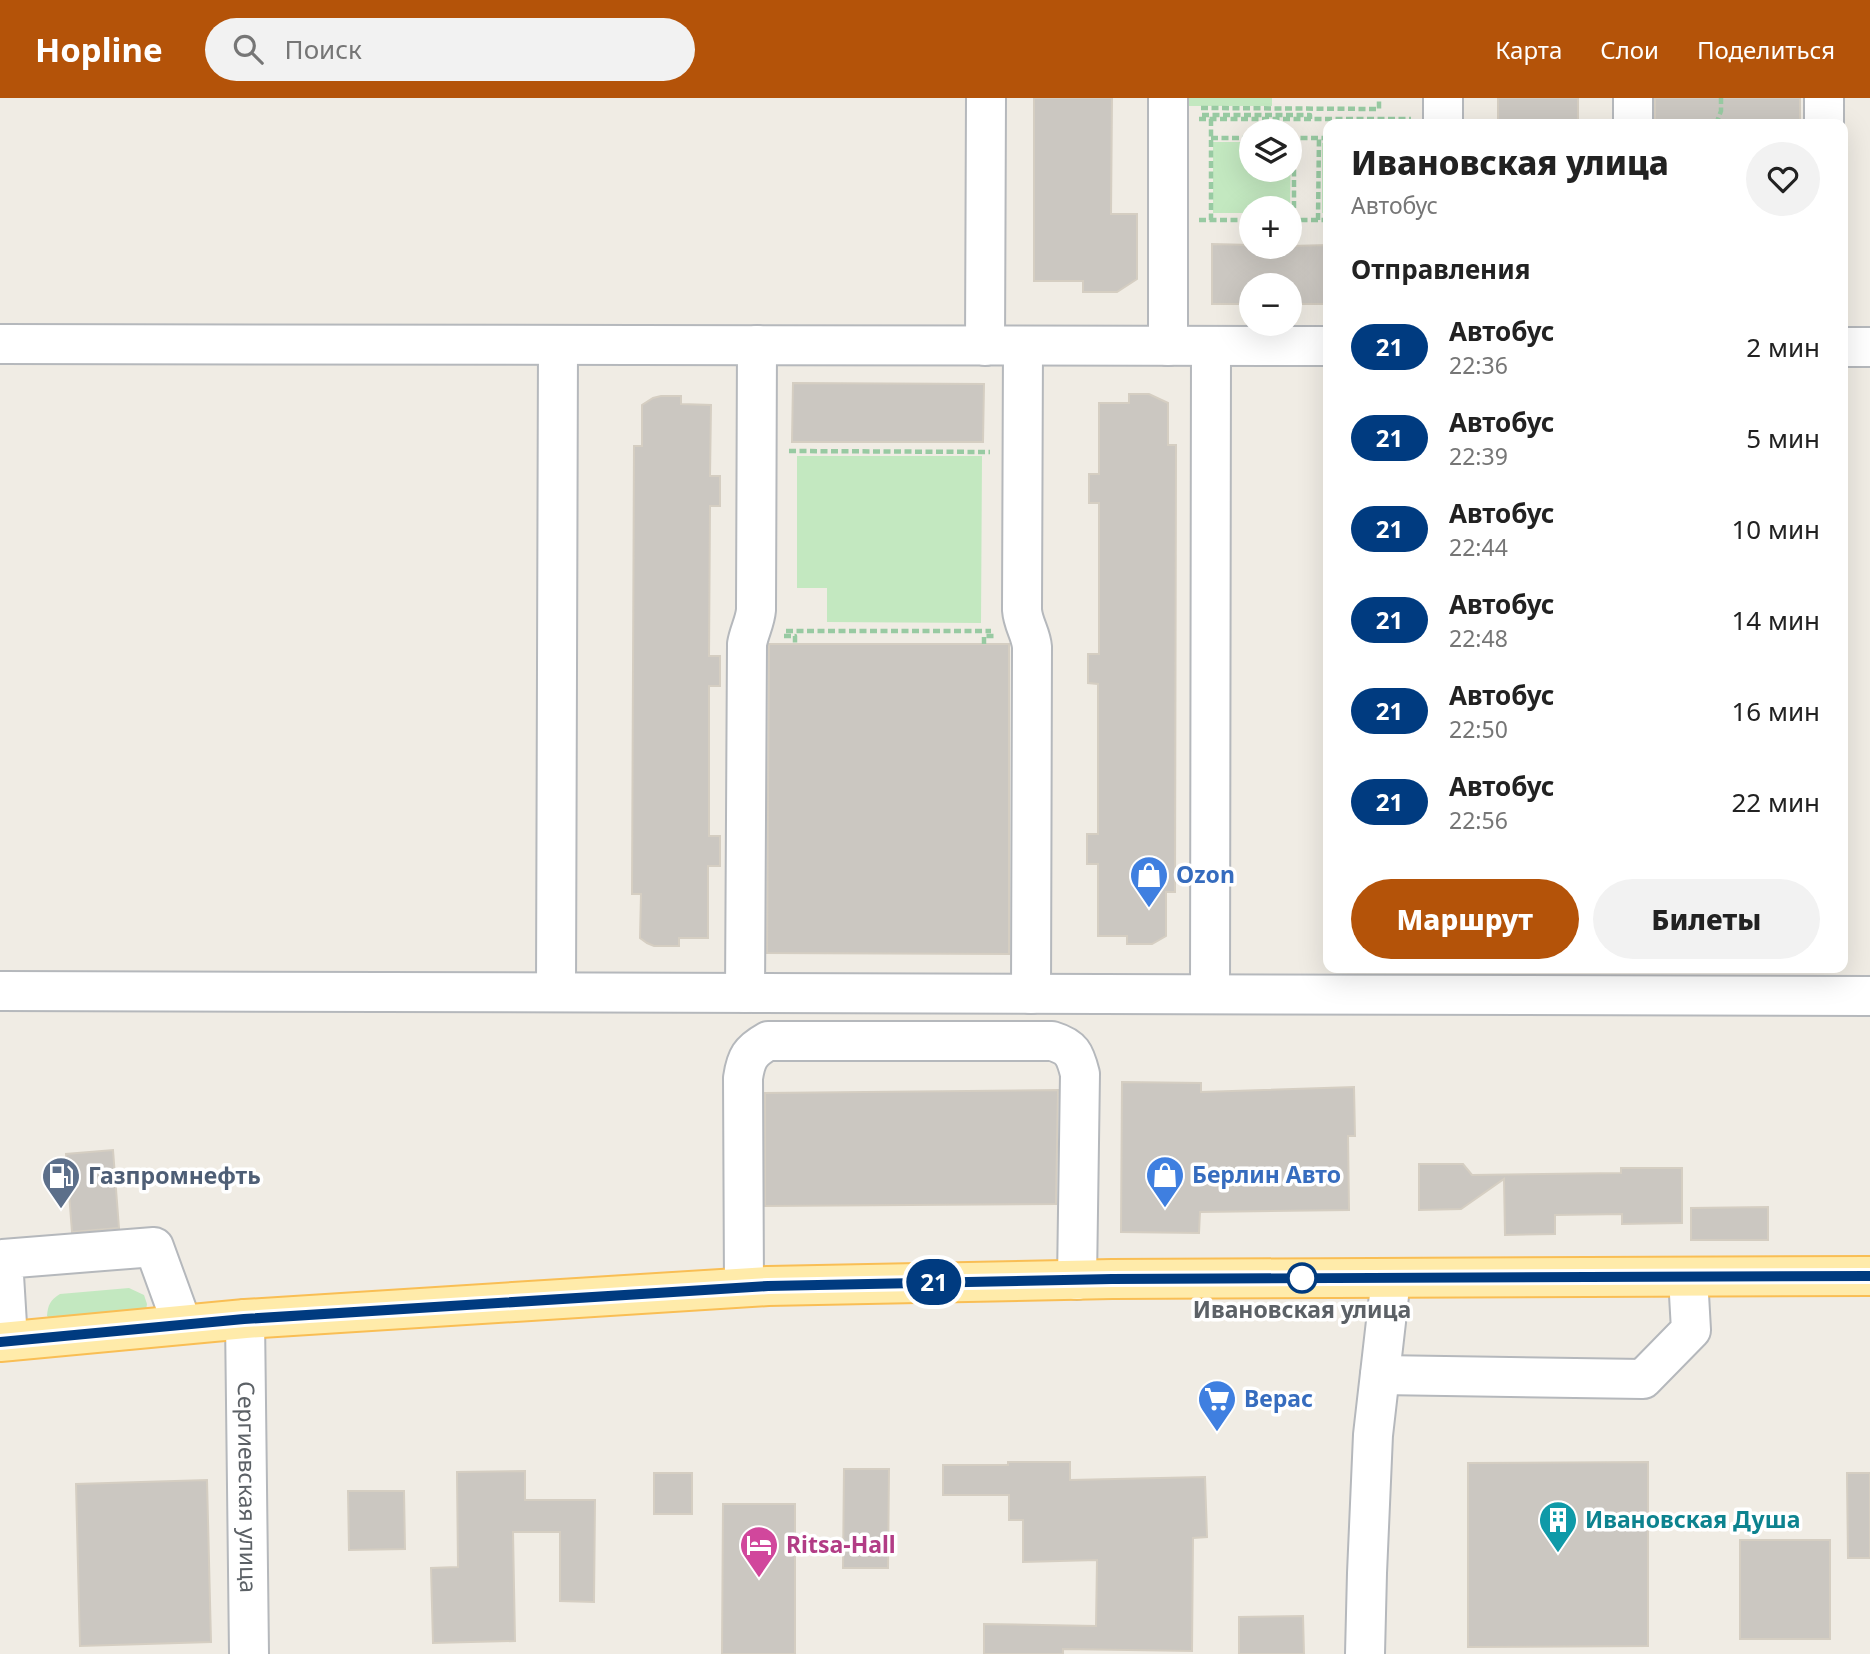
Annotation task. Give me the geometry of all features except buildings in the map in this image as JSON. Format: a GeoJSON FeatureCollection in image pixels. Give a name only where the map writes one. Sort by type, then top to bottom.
{"type":"FeatureCollection","features":[{"type":"Feature","properties":{"kind":"main road"},"geometry":{"type":"LineString","coordinates":[[4,1341],[244,1319],[744,1287],[1077,1280],[1870,1276]]}},
{"type":"Feature","properties":{"kind":"street"},"geometry":{"type":"LineString","coordinates":[[985,346],[986,98]]}},
{"type":"Feature","properties":{"kind":"street"},"geometry":{"type":"LineString","coordinates":[[1633,98],[1633,119]]}},
{"type":"Feature","properties":{"kind":"street"},"geometry":{"type":"LineString","coordinates":[[1824,98],[1824,119]]}},
{"type":"Feature","properties":{"kind":"street"},"geometry":{"type":"LineString","coordinates":[[1168,346],[1189,110]]}},
{"type":"Feature","properties":{"kind":"street"},"geometry":{"type":"LineString","coordinates":[[0,344],[1323,346]]}},
{"type":"Feature","properties":{"kind":"street"},"geometry":{"type":"LineString","coordinates":[[556,992],[558,345]]}},
{"type":"Feature","properties":{"kind":"street"},"geometry":{"type":"LineString","coordinates":[[745,993],[747,644],[756,610],[757,345]]}},
{"type":"Feature","properties":{"kind":"street"},"geometry":{"type":"LineString","coordinates":[[1023,346],[1022,610],[1032,647],[1031,994]]}},
{"type":"Feature","properties":{"kind":"street"},"geometry":{"type":"LineString","coordinates":[[1209,994],[1211,346]]}},
{"type":"Feature","properties":{"kind":"street"},"geometry":{"type":"LineString","coordinates":[[1848,347],[1870,347]]}},
{"type":"Feature","properties":{"kind":"street"},"geometry":{"type":"LineString","coordinates":[[0,991],[1209,994],[1378,981],[1850,987]]}},
{"type":"Feature","properties":{"kind":"street"},"geometry":{"type":"LineString","coordinates":[[744,1287],[743,1078],[745,1063],[755,1049],[768,1041],[1052,1041],[1066,1045],[1076,1058],[1080,1074],[1077,1280]]}},
{"type":"Feature","properties":{"kind":"street"},"geometry":{"type":"LineString","coordinates":[[4,1341],[3,1259],[153,1247],[182,1324]]}},
{"type":"Feature","properties":{"kind":"street"},"geometry":{"type":"LineString","coordinates":[[1380,1375],[1643,1379],[1691,1330],[1688,1277]]}},
{"type":"Feature","properties":{"kind":"street"},"geometry":{"type":"LineString","coordinates":[[1365,1654],[1373,1435],[1391,1278]]}},
{"type":"Feature","properties":{"kind":"street","name":"Сергиевская улица"},"geometry":{"type":"LineString","coordinates":[[244,1319],[249,1654]]}},
{"type":"Feature","properties":{"kind":"path"},"geometry":{"type":"LineString","coordinates":[[1189,110],[1379,109],[1379,98]]}},
{"type":"Feature","properties":{"kind":"path"},"geometry":{"type":"LineString","coordinates":[[1718,119],[1721,98]]}},
{"type":"Feature","properties":{"kind":"path"},"geometry":{"type":"LineString","coordinates":[[1189,110],[1211,119],[1323,120]]}},
{"type":"Feature","properties":{"kind":"path"},"geometry":{"type":"LineString","coordinates":[[1189,110],[1310,115],[1310,119]]}},
{"type":"Feature","properties":{"kind":"path"},"geometry":{"type":"LineString","coordinates":[[1394,119],[1443,114]]}},
{"type":"Feature","properties":{"kind":"path"},"geometry":{"type":"LineString","coordinates":[[1211,119],[1211,220]]}},
{"type":"Feature","properties":{"kind":"path"},"geometry":{"type":"LineString","coordinates":[[1211,138],[1239,138]]}},
{"type":"Feature","properties":{"kind":"path"},"geometry":{"type":"LineString","coordinates":[[1302,138],[1323,138]]}},
{"type":"Feature","properties":{"kind":"path"},"geometry":{"type":"LineString","coordinates":[[1318,220],[1319,138]]}},
{"type":"Feature","properties":{"kind":"path"},"geometry":{"type":"LineString","coordinates":[[1192,220],[1239,220]]}},
{"type":"Feature","properties":{"kind":"path"},"geometry":{"type":"LineString","coordinates":[[1302,220],[1323,220]]}},
{"type":"Feature","properties":{"kind":"path"},"geometry":{"type":"LineString","coordinates":[[757,451],[1023,452]]}},
{"type":"Feature","properties":{"kind":"path"},"geometry":{"type":"LineString","coordinates":[[750,631],[1028,632]]}},
{"type":"Feature","properties":{"kind":"green space"},"geometry":{"type":"Polygon","coordinates":[[[1184,98],[1272,98],[1272,106],[1184,106],[1184,98]]]}},
{"type":"Feature","properties":{"kind":"green space"},"geometry":{"type":"Polygon","coordinates":[[[1213,142],[1239,142],[1239,182],[1290,182],[1290,196],[1239,196],[1239,213],[1213,213],[1213,142]]]}},
{"type":"Feature","properties":{"kind":"green space"},"geometry":{"type":"Polygon","coordinates":[[[1322,143],[1323,143],[1323,213],[1322,143]]]}},
{"type":"Feature","properties":{"kind":"green space"},"geometry":{"type":"Polygon","coordinates":[[[797,456],[982,456],[981,623],[827,622],[827,588],[797,588],[797,456]]]}},
{"type":"Feature","properties":{"kind":"green space"},"geometry":{"type":"Polygon","coordinates":[[[129,1288],[144,1295],[147,1304],[145,1317],[52,1320],[47,1316],[50,1303],[60,1294],[129,1288]]]}},
{"type":"Feature","properties":{"kind":"bus line","name":"21"},"geometry":{"type":"LineString","coordinates":[[0,1342],[244,1319],[768,1286],[1112,1279],[1870,1276]]}},
{"type":"Feature","properties":{"kind":"place","name":"Ozon"},"geometry":{"type":"Point","coordinates":[1149,909]}},
{"type":"Feature","properties":{"kind":"place","name":"Берлин Авто"},"geometry":{"type":"Point","coordinates":[1165,1209]}},
{"type":"Feature","properties":{"kind":"place","name":"Газпромнефть"},"geometry":{"type":"Point","coordinates":[61,1210]}},
{"type":"Feature","properties":{"kind":"place","name":"Ивановская улица"},"geometry":{"type":"Point","coordinates":[1302,1278]}},
{"type":"Feature","properties":{"kind":"place","name":"Верас"},"geometry":{"type":"Point","coordinates":[1217,1433]}},
{"type":"Feature","properties":{"kind":"place","name":"Ивановская Душа"},"geometry":{"type":"Point","coordinates":[1558,1554]}},
{"type":"Feature","properties":{"kind":"place","name":"Ritsa-Hall"},"geometry":{"type":"Point","coordinates":[759,1579]}}]}
